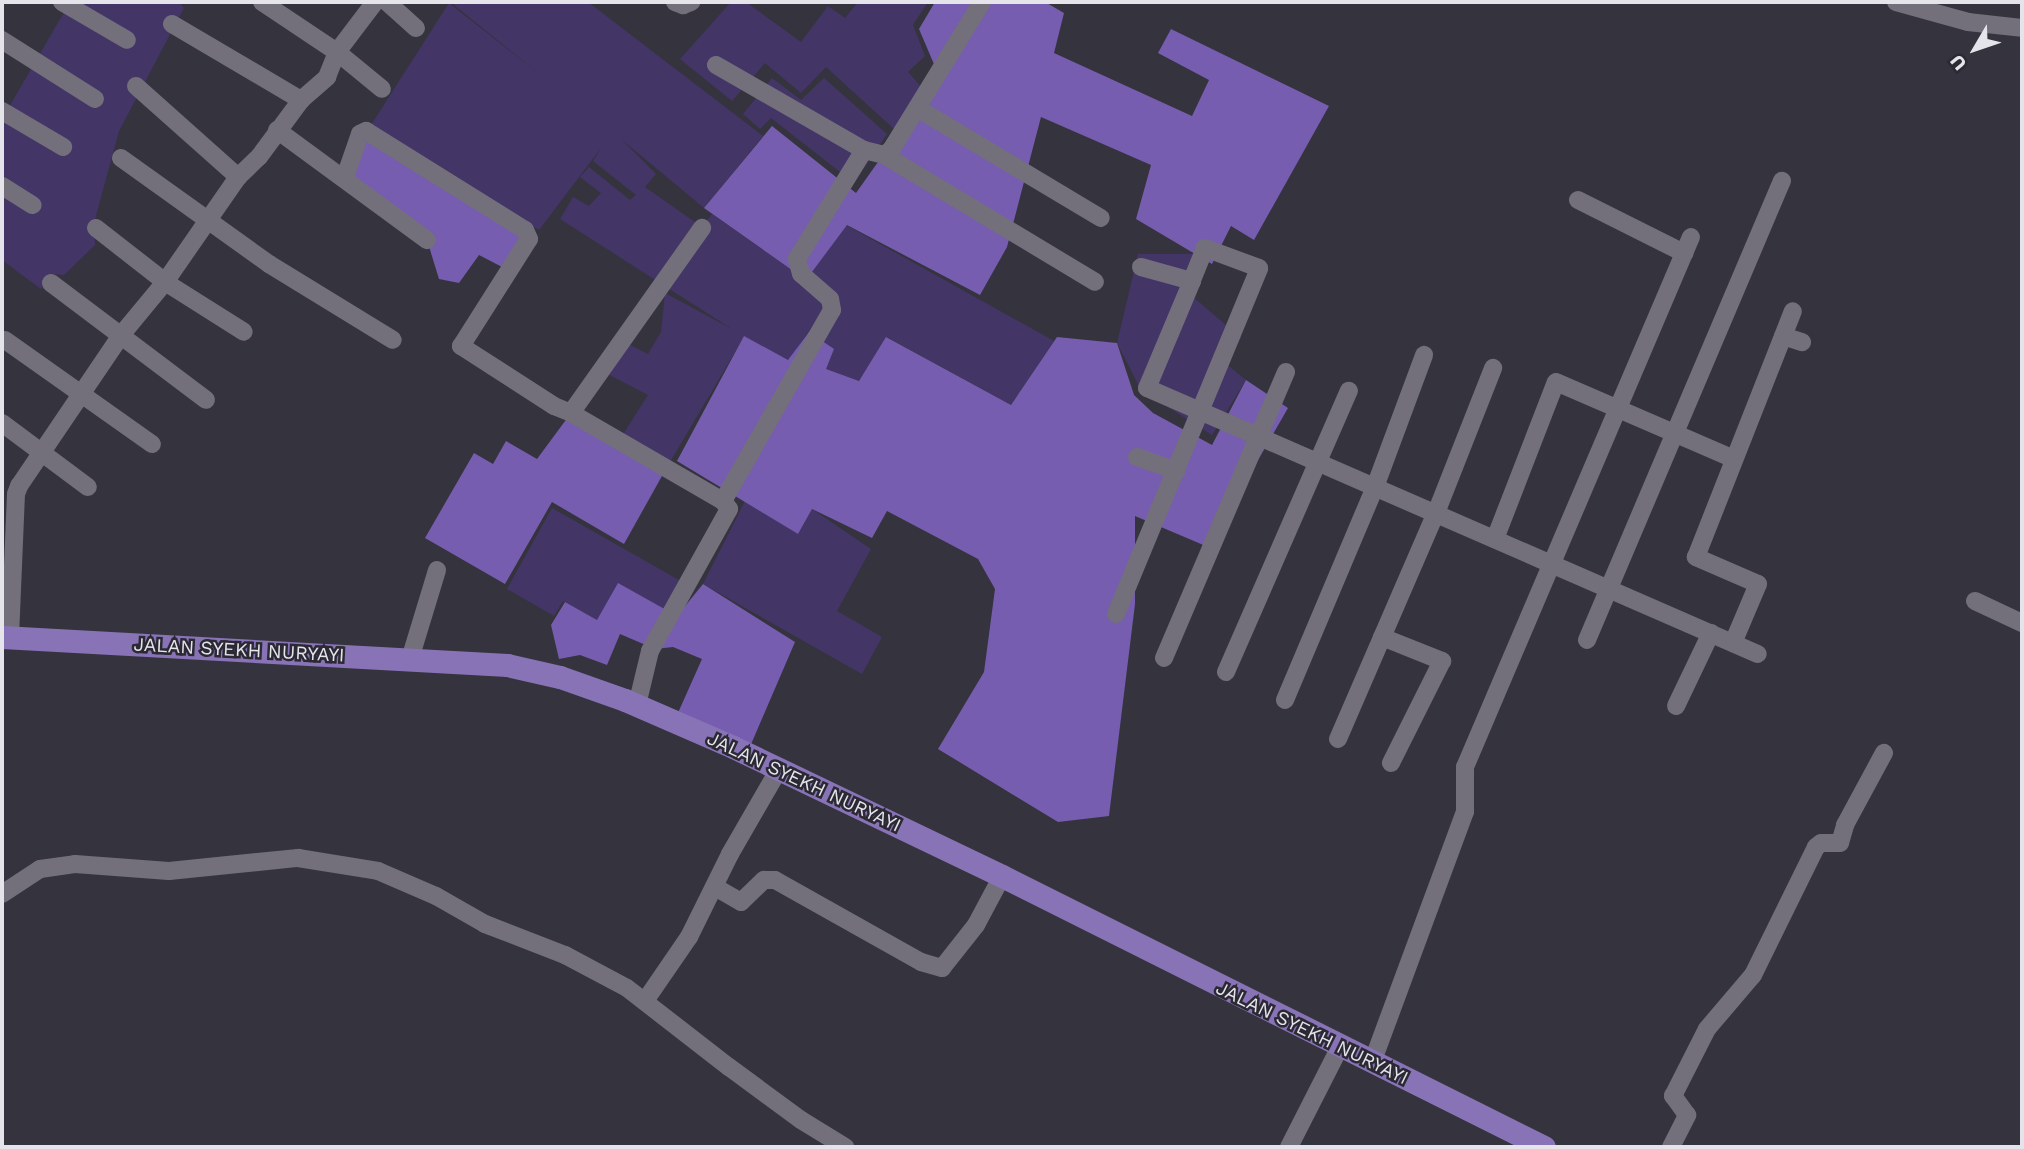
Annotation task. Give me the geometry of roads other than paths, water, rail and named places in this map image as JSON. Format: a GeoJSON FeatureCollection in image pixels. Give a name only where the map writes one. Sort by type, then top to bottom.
{"type":"FeatureCollection","features":[{"type":"Feature","properties":{"kind":"main road","name":"JALAN SYEKH NURYAYI"},"geometry":{"type":"LineString","coordinates":[[6,637],[507,664],[560,677],[637,705],[779,769],[1002,876],[1544,1147]]}},
{"type":"Feature","properties":{"kind":"street"},"geometry":{"type":"LineString","coordinates":[[62,2],[127,40]]}},
{"type":"Feature","properties":{"kind":"street"},"geometry":{"type":"LineString","coordinates":[[262,2],[337,52],[382,89]]}},
{"type":"Feature","properties":{"kind":"street"},"geometry":{"type":"LineString","coordinates":[[6,637],[8,559],[16,494],[122,334],[165,282],[238,177],[259,157],[301,100],[327,77],[337,52],[375,2]]}},
{"type":"Feature","properties":{"kind":"street"},"geometry":{"type":"LineString","coordinates":[[387,2],[416,28]]}},
{"type":"Feature","properties":{"kind":"street"},"geometry":{"type":"LineString","coordinates":[[675,2],[683,5],[691,2]]}},
{"type":"Feature","properties":{"kind":"street"},"geometry":{"type":"LineString","coordinates":[[884,155],[891,150],[982,2]]}},
{"type":"Feature","properties":{"kind":"street"},"geometry":{"type":"LineString","coordinates":[[1896,2],[1968,22],[2022,28]]}},
{"type":"Feature","properties":{"kind":"street"},"geometry":{"type":"LineString","coordinates":[[172,24],[301,100]]}},
{"type":"Feature","properties":{"kind":"street"},"geometry":{"type":"LineString","coordinates":[[2,40],[95,99]]}},
{"type":"Feature","properties":{"kind":"street"},"geometry":{"type":"LineString","coordinates":[[716,65],[864,150],[884,155],[1095,282]]}},
{"type":"Feature","properties":{"kind":"street"},"geometry":{"type":"LineString","coordinates":[[136,86],[238,177]]}},
{"type":"Feature","properties":{"kind":"street"},"geometry":{"type":"LineString","coordinates":[[917,108],[1101,218]]}},
{"type":"Feature","properties":{"kind":"street"},"geometry":{"type":"LineString","coordinates":[[2,111],[63,147]]}},
{"type":"Feature","properties":{"kind":"street"},"geometry":{"type":"LineString","coordinates":[[277,130],[345,177],[427,240]]}},
{"type":"Feature","properties":{"kind":"street"},"geometry":{"type":"LineString","coordinates":[[345,177],[360,134],[366,131],[525,230],[528,239],[461,345],[554,406],[570,412],[723,501],[729,509],[726,519],[650,651],[637,705]]}},
{"type":"Feature","properties":{"kind":"street"},"geometry":{"type":"LineString","coordinates":[[723,501],[832,310],[830,299],[801,274],[797,259],[864,150]]}},
{"type":"Feature","properties":{"kind":"street"},"geometry":{"type":"LineString","coordinates":[[121,158],[269,264],[393,340]]}},
{"type":"Feature","properties":{"kind":"street"},"geometry":{"type":"LineString","coordinates":[[1587,640],[1677,435],[1782,181]]}},
{"type":"Feature","properties":{"kind":"street"},"geometry":{"type":"LineString","coordinates":[[2,186],[33,205]]}},
{"type":"Feature","properties":{"kind":"street"},"geometry":{"type":"LineString","coordinates":[[1372,1063],[1465,812],[1465,767],[1688,245],[1578,200]]}},
{"type":"Feature","properties":{"kind":"street"},"geometry":{"type":"LineString","coordinates":[[96,228],[165,282],[244,332]]}},
{"type":"Feature","properties":{"kind":"street"},"geometry":{"type":"LineString","coordinates":[[570,412],[702,228]]}},
{"type":"Feature","properties":{"kind":"street"},"geometry":{"type":"LineString","coordinates":[[1116,614],[1201,413],[1259,268],[1205,248],[1147,388],[1201,413],[1495,538],[1758,654]]}},
{"type":"Feature","properties":{"kind":"street"},"geometry":{"type":"LineString","coordinates":[[1141,267],[1192,281]]}},
{"type":"Feature","properties":{"kind":"street"},"geometry":{"type":"LineString","coordinates":[[51,283],[206,400]]}},
{"type":"Feature","properties":{"kind":"street"},"geometry":{"type":"LineString","coordinates":[[1733,643],[1758,584],[1696,557],[1793,311]]}},
{"type":"Feature","properties":{"kind":"street"},"geometry":{"type":"LineString","coordinates":[[1783,336],[1802,342]]}},
{"type":"Feature","properties":{"kind":"street"},"geometry":{"type":"LineString","coordinates":[[5,340],[152,444]]}},
{"type":"Feature","properties":{"kind":"street"},"geometry":{"type":"LineString","coordinates":[[1285,700],[1375,487],[1424,355]]}},
{"type":"Feature","properties":{"kind":"street"},"geometry":{"type":"LineString","coordinates":[[1338,739],[1436,513],[1493,368]]}},
{"type":"Feature","properties":{"kind":"street"},"geometry":{"type":"LineString","coordinates":[[1164,658],[1286,372]]}},
{"type":"Feature","properties":{"kind":"street"},"geometry":{"type":"LineString","coordinates":[[1495,538],[1556,382],[1734,459]]}},
{"type":"Feature","properties":{"kind":"street"},"geometry":{"type":"LineString","coordinates":[[1226,672],[1349,391]]}},
{"type":"Feature","properties":{"kind":"street"},"geometry":{"type":"LineString","coordinates":[[2,423],[88,487]]}},
{"type":"Feature","properties":{"kind":"street"},"geometry":{"type":"LineString","coordinates":[[1136,457],[1177,471]]}},
{"type":"Feature","properties":{"kind":"street"},"geometry":{"type":"LineString","coordinates":[[410,659],[437,569]]}},
{"type":"Feature","properties":{"kind":"street"},"geometry":{"type":"LineString","coordinates":[[1975,601],[2022,624]]}},
{"type":"Feature","properties":{"kind":"street"},"geometry":{"type":"LineString","coordinates":[[1676,706],[1711,634]]}},
{"type":"Feature","properties":{"kind":"street"},"geometry":{"type":"LineString","coordinates":[[1382,637],[1442,661],[1391,763]]}},
{"type":"Feature","properties":{"kind":"street"},"geometry":{"type":"LineString","coordinates":[[1671,1147],[1687,1115],[1673,1096],[1707,1029],[1753,975],[1816,847],[1821,843],[1840,843],[1845,825],[1884,753]]}},
{"type":"Feature","properties":{"kind":"street"},"geometry":{"type":"LineString","coordinates":[[648,996],[690,937],[730,854],[779,769]]}},
{"type":"Feature","properties":{"kind":"street"},"geometry":{"type":"LineString","coordinates":[[2,894],[40,869],[75,864],[169,872],[298,858],[378,871],[436,896],[485,923],[565,955],[648,996],[739,1075],[845,1147]]}},
{"type":"Feature","properties":{"kind":"street"},"geometry":{"type":"LineString","coordinates":[[715,887],[741,902],[764,880],[775,880],[921,962],[942,968],[976,925],[1002,876]]}},
{"type":"Feature","properties":{"kind":"street"},"geometry":{"type":"LineString","coordinates":[[1289,1147],[1340,1047]]}}]}
